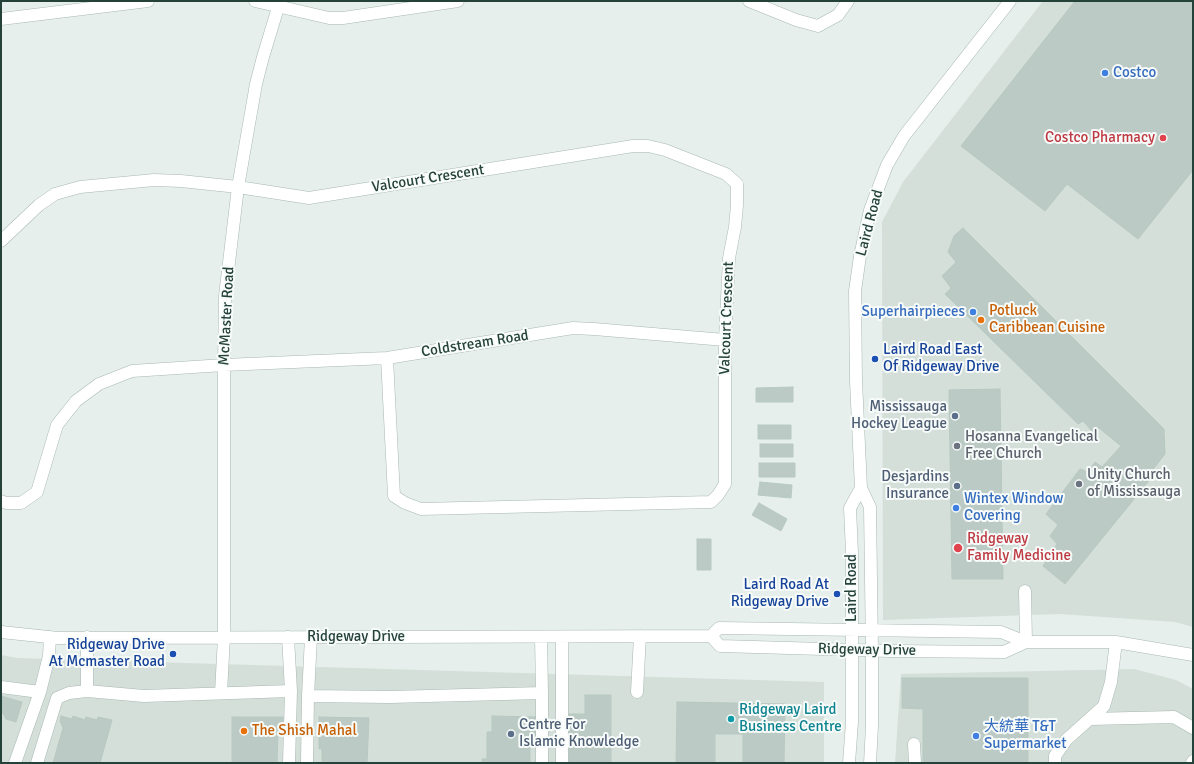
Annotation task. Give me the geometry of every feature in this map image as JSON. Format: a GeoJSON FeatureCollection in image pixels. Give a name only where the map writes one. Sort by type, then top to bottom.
{"type":"FeatureCollection","features":[{"type":"Feature","properties":{"kind":"street"},"geometry":{"type":"LineString","coordinates":[[1,19],[148,1]]}},
{"type":"Feature","properties":{"kind":"street"},"geometry":{"type":"LineString","coordinates":[[255,1],[280,4],[329,18],[343,18],[458,1]]}},
{"type":"Feature","properties":{"kind":"street"},"geometry":{"type":"LineString","coordinates":[[749,1],[796,20],[818,26],[838,15],[848,1]]}},
{"type":"Feature","properties":{"kind":"street","name":"Laird Road"},"geometry":{"type":"LineString","coordinates":[[870,763],[872,726],[872,630],[870,507],[861,488],[856,381],[856,291],[860,256],[870,210],[887,165],[904,136],[1010,1]]}},
{"type":"Feature","properties":{"kind":"street","name":"McMaster Road"},"geometry":{"type":"LineString","coordinates":[[221,693],[224,637],[225,296],[238,187],[258,77],[280,4]]}},
{"type":"Feature","properties":{"kind":"street","name":"Valcourt Crescent"},"geometry":{"type":"LineString","coordinates":[[238,187],[309,198],[633,146],[648,146],[665,150],[726,174],[737,184],[735,228],[729,258],[725,340],[725,484],[718,495],[711,502],[421,510],[394,496],[387,358]]}},
{"type":"Feature","properties":{"kind":"street"},"geometry":{"type":"LineString","coordinates":[[1,241],[39,205],[55,194],[80,187],[154,180],[181,181],[238,187]]}},
{"type":"Feature","properties":{"kind":"street","name":"Coldstream Road"},"geometry":{"type":"LineString","coordinates":[[1,501],[6,503],[21,503],[37,492],[57,425],[76,401],[100,384],[132,371],[224,365],[387,358],[573,328],[725,340]]}},
{"type":"Feature","properties":{"kind":"street","name":"Laird Road"},"geometry":{"type":"LineString","coordinates":[[849,763],[852,722],[852,553],[850,508],[861,488]]}},
{"type":"Feature","properties":{"kind":"street"},"geometry":{"type":"LineString","coordinates":[[1025,591],[1026,642]]}},
{"type":"Feature","properties":{"kind":"street","name":"Ridgeway Drive"},"geometry":{"type":"LineString","coordinates":[[1,632],[50,637],[711,636],[720,628],[1002,632],[1026,642],[1116,642],[1193,655]]}},
{"type":"Feature","properties":{"kind":"street"},"geometry":{"type":"LineString","coordinates":[[637,692],[640,636]]}},
{"type":"Feature","properties":{"kind":"street","name":"Ridgeway Drive"},"geometry":{"type":"LineString","coordinates":[[711,636],[720,646],[872,651],[1004,652],[1026,642]]}},
{"type":"Feature","properties":{"kind":"street"},"geometry":{"type":"LineString","coordinates":[[15,763],[40,692],[49,656],[50,637]]}},
{"type":"Feature","properties":{"kind":"street"},"geometry":{"type":"LineString","coordinates":[[87,637],[87,691]]}},
{"type":"Feature","properties":{"kind":"street"},"geometry":{"type":"LineString","coordinates":[[288,637],[291,691],[289,763]]}},
{"type":"Feature","properties":{"kind":"street"},"geometry":{"type":"LineString","coordinates":[[307,763],[311,637]]}},
{"type":"Feature","properties":{"kind":"street"},"geometry":{"type":"LineString","coordinates":[[541,637],[542,763]]}},
{"type":"Feature","properties":{"kind":"street"},"geometry":{"type":"LineString","coordinates":[[562,637],[562,763]]}},
{"type":"Feature","properties":{"kind":"street"},"geometry":{"type":"LineString","coordinates":[[1055,763],[1055,756],[1066,740],[1104,706],[1111,682],[1116,642]]}},
{"type":"Feature","properties":{"kind":"street"},"geometry":{"type":"LineString","coordinates":[[1,687],[40,692]]}},
{"type":"Feature","properties":{"kind":"street"},"geometry":{"type":"LineString","coordinates":[[37,763],[57,698],[69,693],[87,691],[144,696],[291,691]]}},
{"type":"Feature","properties":{"kind":"street"},"geometry":{"type":"LineString","coordinates":[[308,696],[390,697],[542,693]]}},
{"type":"Feature","properties":{"kind":"street"},"geometry":{"type":"LineString","coordinates":[[1090,719],[1174,717],[1193,728]]}},
{"type":"Feature","properties":{"kind":"street"},"geometry":{"type":"LineString","coordinates":[[914,744],[915,763]]}},
{"type":"Feature","properties":{"kind":"shaded area"},"geometry":{"type":"Polygon","coordinates":[[[1043,1],[1193,1],[1193,627],[1175,622],[1060,614],[883,620],[882,222],[903,182],[1043,1]]]}},
{"type":"Feature","properties":{"kind":"shaded area"},"geometry":{"type":"Polygon","coordinates":[[[1,655],[17,658],[824,682],[824,763],[1,763],[1,655]]]}},
{"type":"Feature","properties":{"kind":"shaded area"},"geometry":{"type":"Polygon","coordinates":[[[1134,669],[1176,680],[1193,689],[1193,763],[895,763],[901,674],[1134,669]]]}},
{"type":"Feature","properties":{"kind":"building","name":"Costco"},"geometry":{"type":"Polygon","coordinates":[[[1075,1],[1193,1],[1193,170],[1138,239],[1067,184],[1045,211],[961,146],[1075,1]]]}},
{"type":"Feature","properties":{"kind":"building"},"geometry":{"type":"Polygon","coordinates":[[[963,228],[1164,429],[1165,454],[1151,472],[1152,477],[1065,584],[1043,566],[1057,544],[1050,536],[1058,525],[1046,514],[1080,469],[1088,472],[1095,462],[1102,467],[1121,446],[1099,428],[1093,432],[1083,421],[1078,424],[945,294],[951,288],[942,276],[956,262],[948,252],[954,236],[963,228]]]}},
{"type":"Feature","properties":{"kind":"building"},"geometry":{"type":"Polygon","coordinates":[[[793,387],[793,402],[756,402],[756,388],[793,387]]]}},
{"type":"Feature","properties":{"kind":"building"},"geometry":{"type":"Polygon","coordinates":[[[1000,389],[1003,579],[952,579],[949,390],[1000,389]]]}},
{"type":"Feature","properties":{"kind":"building"},"geometry":{"type":"Polygon","coordinates":[[[758,425],[791,425],[791,439],[758,439],[758,425]]]}},
{"type":"Feature","properties":{"kind":"building"},"geometry":{"type":"Polygon","coordinates":[[[760,444],[793,444],[793,457],[760,457],[760,444]]]}},
{"type":"Feature","properties":{"kind":"building"},"geometry":{"type":"Polygon","coordinates":[[[759,463],[795,463],[795,477],[759,477],[759,463]]]}},
{"type":"Feature","properties":{"kind":"building"},"geometry":{"type":"Polygon","coordinates":[[[760,482],[792,485],[791,498],[758,495],[760,482]]]}},
{"type":"Feature","properties":{"kind":"building"},"geometry":{"type":"Polygon","coordinates":[[[759,503],[787,519],[781,531],[752,515],[759,503]]]}},
{"type":"Feature","properties":{"kind":"building"},"geometry":{"type":"Polygon","coordinates":[[[697,539],[711,539],[711,570],[697,570],[697,539]]]}},
{"type":"Feature","properties":{"kind":"building","name":"大統華 T&T Supermarket"},"geometry":{"type":"Polygon","coordinates":[[[902,678],[1028,678],[1028,763],[923,763],[923,709],[902,708],[902,678]]]}},
{"type":"Feature","properties":{"kind":"building"},"geometry":{"type":"Polygon","coordinates":[[[585,695],[611,695],[611,763],[569,763],[569,714],[585,714],[585,695]]]}},
{"type":"Feature","properties":{"kind":"building"},"geometry":{"type":"Polygon","coordinates":[[[1,696],[22,702],[16,722],[6,719],[3,713],[1,714],[1,696]]]}},
{"type":"Feature","properties":{"kind":"building","name":"Ridgeway Laird Business Centre"},"geometry":{"type":"Polygon","coordinates":[[[677,702],[785,704],[784,763],[743,763],[743,734],[715,734],[715,763],[676,763],[677,702]]]}},
{"type":"Feature","properties":{"kind":"building"},"geometry":{"type":"Polygon","coordinates":[[[61,716],[72,719],[73,716],[85,720],[86,717],[97,720],[98,717],[112,720],[100,763],[53,763],[63,728],[60,721],[61,716]]]}},
{"type":"Feature","properties":{"kind":"building"},"geometry":{"type":"Polygon","coordinates":[[[492,716],[537,717],[537,745],[530,746],[530,763],[482,763],[482,759],[487,759],[487,732],[492,732],[492,716]]]}},
{"type":"Feature","properties":{"kind":"building"},"geometry":{"type":"Polygon","coordinates":[[[232,717],[283,717],[283,728],[278,732],[277,763],[232,763],[232,717]]]}},
{"type":"Feature","properties":{"kind":"building"},"geometry":{"type":"Polygon","coordinates":[[[319,717],[369,718],[367,763],[322,763],[322,749],[319,749],[319,717]]]}},
{"type":"Feature","properties":{"kind":"place","name":"Costco"},"geometry":{"type":"Point","coordinates":[1105,73]}},
{"type":"Feature","properties":{"kind":"place","name":"Costco Pharmacy"},"geometry":{"type":"Point","coordinates":[1163,138]}},
{"type":"Feature","properties":{"kind":"place","name":"Superhairpieces"},"geometry":{"type":"Point","coordinates":[973,312]}},
{"type":"Feature","properties":{"kind":"place","name":"Potluck Caribbean Cuisine"},"geometry":{"type":"Point","coordinates":[981,320]}},
{"type":"Feature","properties":{"kind":"place","name":"Laird Road East Of Ridgeway Drive"},"geometry":{"type":"Point","coordinates":[875,359]}},
{"type":"Feature","properties":{"kind":"place","name":"Mississauga Hockey League"},"geometry":{"type":"Point","coordinates":[955,416]}},
{"type":"Feature","properties":{"kind":"place","name":"Hosanna Evangelical Free Church"},"geometry":{"type":"Point","coordinates":[957,446]}},
{"type":"Feature","properties":{"kind":"place","name":"Unity Church of Mississauga"},"geometry":{"type":"Point","coordinates":[1079,484]}},
{"type":"Feature","properties":{"kind":"place","name":"Desjardins Insurance"},"geometry":{"type":"Point","coordinates":[957,486]}},
{"type":"Feature","properties":{"kind":"place","name":"Wintex Window Covering"},"geometry":{"type":"Point","coordinates":[956,508]}},
{"type":"Feature","properties":{"kind":"place","name":"Ridgeway Family Medicine"},"geometry":{"type":"Point","coordinates":[958,548]}},
{"type":"Feature","properties":{"kind":"place","name":"Laird Road At Ridgeway Drive"},"geometry":{"type":"Point","coordinates":[837,594]}},
{"type":"Feature","properties":{"kind":"place","name":"Ridgeway Drive At Mcmaster Road"},"geometry":{"type":"Point","coordinates":[173,654]}},
{"type":"Feature","properties":{"kind":"place","name":"Ridgeway Laird Business Centre"},"geometry":{"type":"Point","coordinates":[731,719]}},
{"type":"Feature","properties":{"kind":"place","name":"The Shish Mahal"},"geometry":{"type":"Point","coordinates":[244,731]}},
{"type":"Feature","properties":{"kind":"place","name":"Centre For Islamic Knowledge"},"geometry":{"type":"Point","coordinates":[511,734]}},
{"type":"Feature","properties":{"kind":"place","name":"大統華 T&T Supermarket"},"geometry":{"type":"Point","coordinates":[976,736]}}]}
